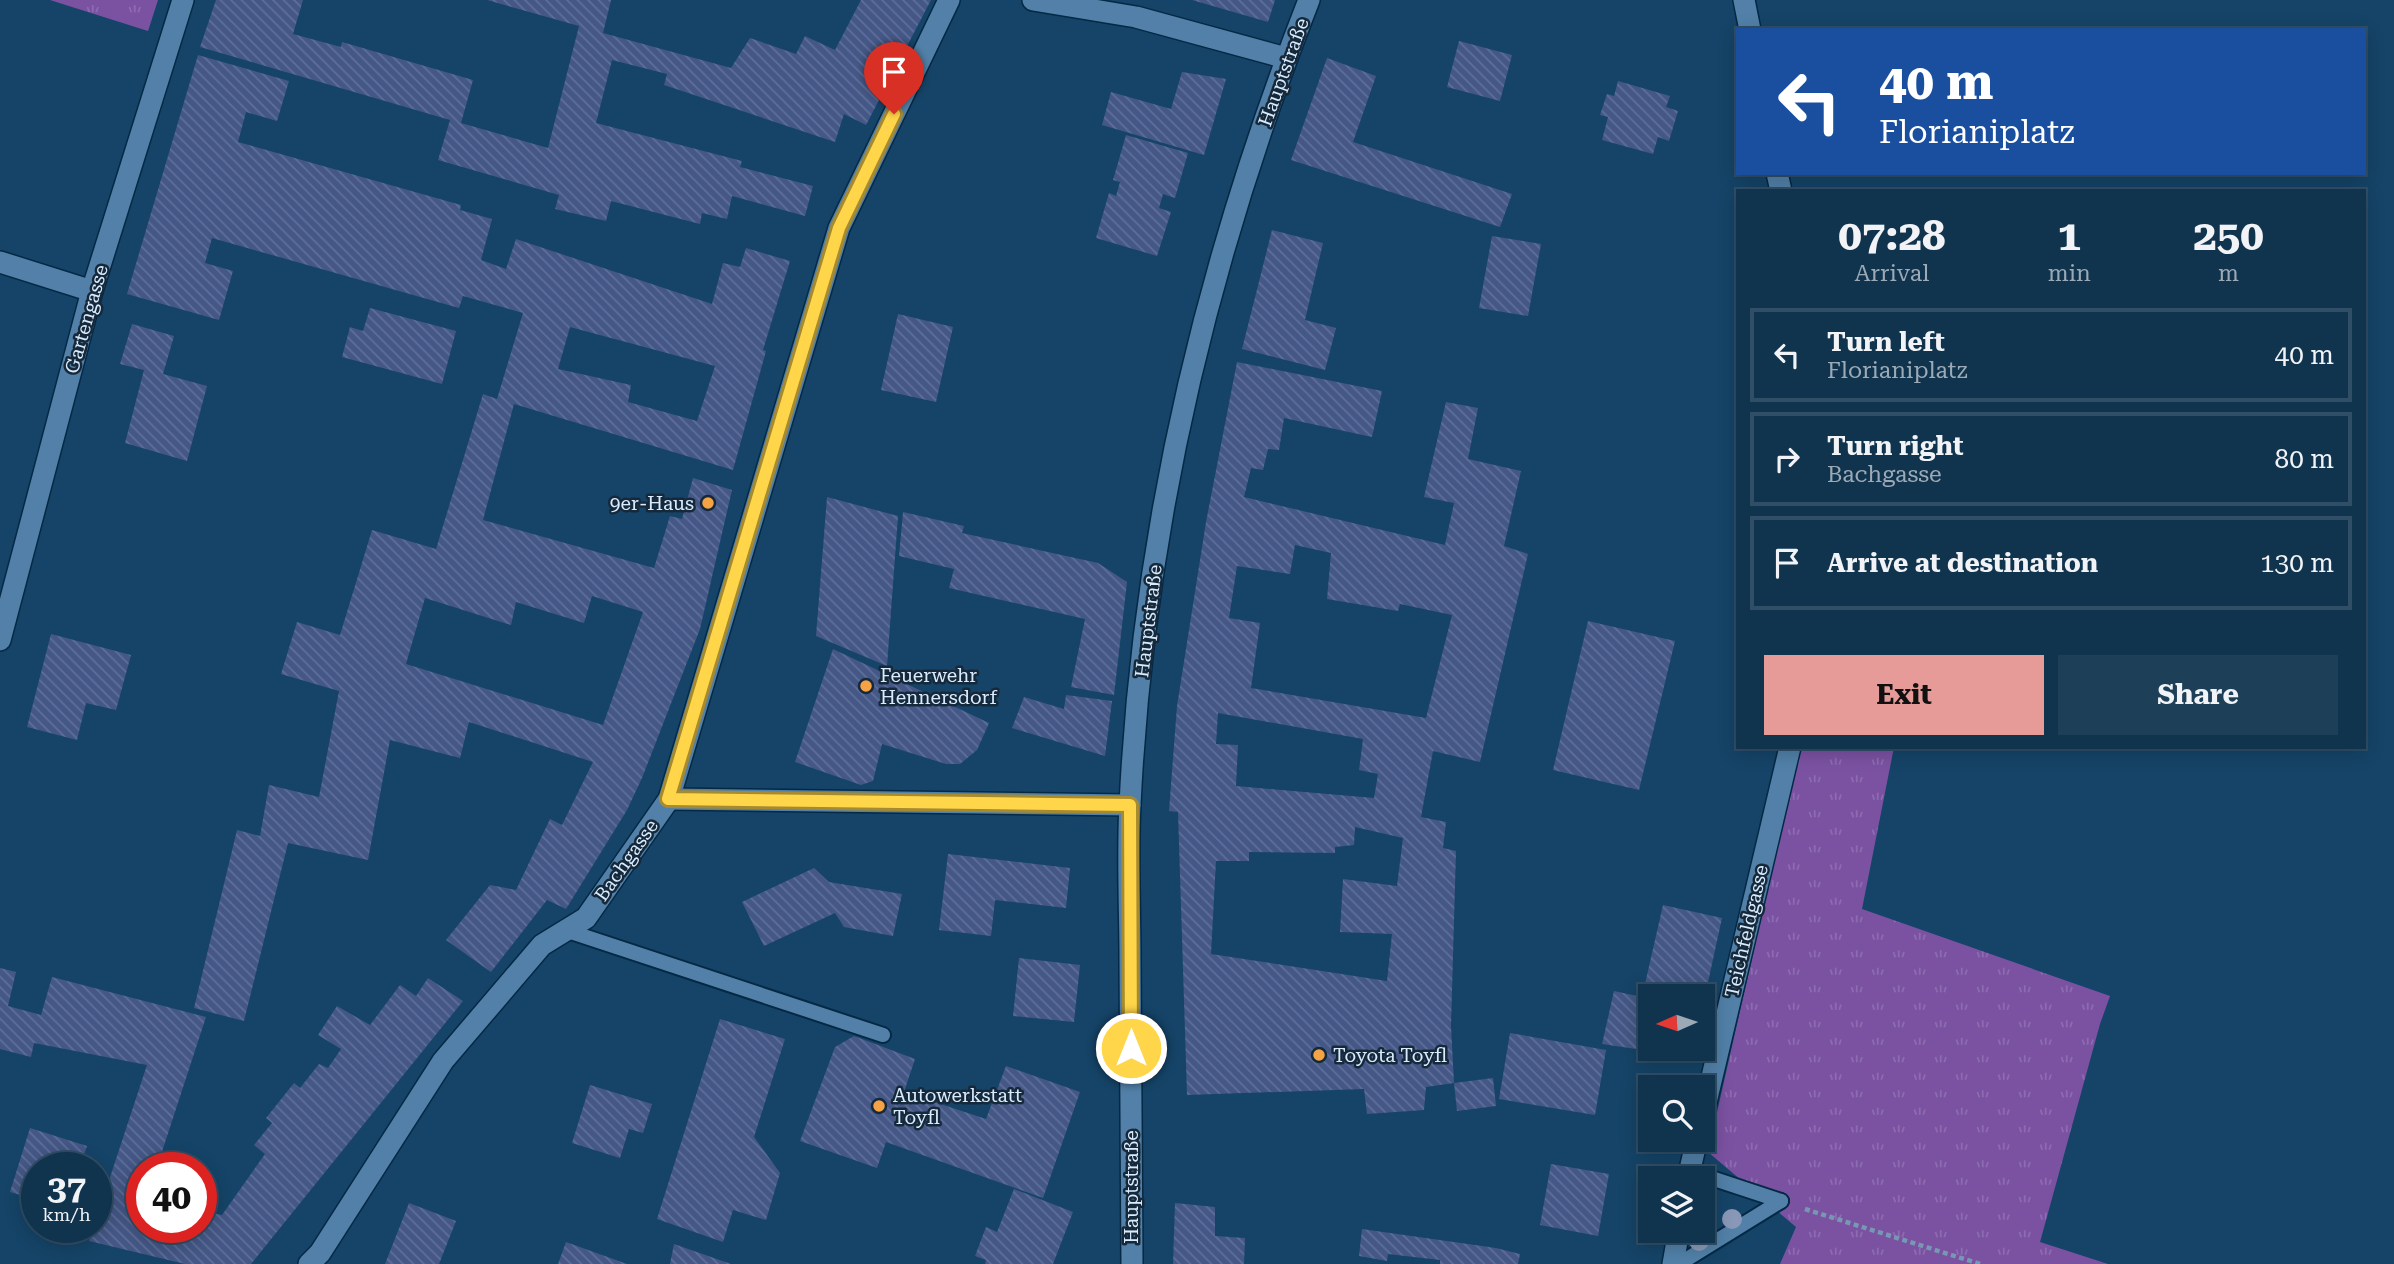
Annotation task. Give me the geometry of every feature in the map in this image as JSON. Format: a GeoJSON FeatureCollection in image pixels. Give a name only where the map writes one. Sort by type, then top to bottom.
{"type":"FeatureCollection","features":[{"type":"Feature","properties":{"kind":"street","name":"Gartengasse"},"geometry":{"type":"LineString","coordinates":[[0,640],[4,611],[92,291],[183,0]]}},
{"type":"Feature","properties":{"kind":"street","name":"Bachgasse"},"geometry":{"type":"LineString","coordinates":[[316,1260],[443,1060],[542,945],[586,918],[668,799],[839,228],[949,0]]}},
{"type":"Feature","properties":{"kind":"street"},"geometry":{"type":"LineString","coordinates":[[1033,0],[1136,17],[1286,58]]}},
{"type":"Feature","properties":{"kind":"street","name":"Hauptstraße"},"geometry":{"type":"LineString","coordinates":[[1132,1264],[1130,805],[1146,628],[1174,442],[1222,250],[1286,58],[1309,0]]}},
{"type":"Feature","properties":{"kind":"street"},"geometry":{"type":"LineString","coordinates":[[1744,0],[1750,28]]}},
{"type":"Feature","properties":{"kind":"street"},"geometry":{"type":"LineString","coordinates":[[0,262],[92,291]]}},
{"type":"Feature","properties":{"kind":"street","name":"Teichfeldgasse"},"geometry":{"type":"LineString","coordinates":[[1712,1075],[1790,749]]}},
{"type":"Feature","properties":{"kind":"street"},"geometry":{"type":"LineString","coordinates":[[668,799],[1130,805]]}},
{"type":"Feature","properties":{"kind":"street"},"geometry":{"type":"LineString","coordinates":[[1673,1264],[1677,1243]]}},
{"type":"Feature","properties":{"kind":"lane"},"geometry":{"type":"LineString","coordinates":[[565,930],[883,1035]]}},
{"type":"Feature","properties":{"kind":"lane"},"geometry":{"type":"LineString","coordinates":[[1715,1182],[1781,1201]]}},
{"type":"Feature","properties":{"kind":"lane"},"geometry":{"type":"LineString","coordinates":[[1679,1264],[1781,1201]]}},
{"type":"Feature","properties":{"kind":"path"},"geometry":{"type":"LineString","coordinates":[[1781,1201],[1980,1264]]}},
{"type":"Feature","properties":{"kind":"green space"},"geometry":{"type":"Polygon","coordinates":[[[50,0],[158,0],[148,31],[50,0]]]}},
{"type":"Feature","properties":{"kind":"green space"},"geometry":{"type":"Polygon","coordinates":[[[1800,749],[1894,749],[1862,909],[2110,996],[2040,1242],[2108,1264],[1780,1264],[1796,1227],[1708,1152],[1715,1152],[1715,1121],[1800,749]]]}},
{"type":"Feature","properties":{"kind":"building"},"geometry":{"type":"Polygon","coordinates":[[[216,0],[303,0],[293,34],[341,47],[342,42],[473,80],[461,123],[548,148],[579,26],[487,0],[611,0],[603,33],[731,68],[750,38],[796,54],[805,36],[835,50],[861,0],[931,0],[866,125],[844,114],[835,142],[664,85],[667,74],[612,60],[596,123],[742,161],[740,167],[813,186],[805,216],[732,196],[727,219],[702,213],[700,224],[611,201],[606,221],[555,209],[559,195],[438,160],[450,120],[200,47],[216,0]]]}},
{"type":"Feature","properties":{"kind":"building"},"geometry":{"type":"Polygon","coordinates":[[[1192,0],[1275,0],[1268,22],[1192,0]]]}},
{"type":"Feature","properties":{"kind":"building"},"geometry":{"type":"Polygon","coordinates":[[[1459,41],[1512,55],[1500,101],[1447,87],[1459,41]]]}},
{"type":"Feature","properties":{"kind":"building"},"geometry":{"type":"Polygon","coordinates":[[[198,55],[289,81],[277,121],[246,112],[238,142],[461,205],[460,210],[492,219],[481,260],[506,269],[516,239],[712,304],[723,263],[740,267],[746,248],[790,261],[763,350],[766,351],[733,470],[514,404],[483,520],[654,568],[670,516],[682,519],[693,478],[732,490],[700,629],[627,810],[566,909],[547,900],[491,972],[446,940],[490,885],[516,890],[550,819],[562,825],[593,762],[469,722],[460,758],[390,740],[368,860],[288,843],[244,1021],[194,1008],[237,830],[260,836],[269,785],[319,797],[339,691],[281,674],[297,622],[340,635],[372,530],[436,549],[483,394],[497,399],[523,313],[463,296],[459,308],[212,238],[205,263],[233,271],[219,320],[127,294],[198,55]],[[570,327],[558,369],[631,385],[628,402],[697,421],[715,366],[570,327]],[[592,596],[584,623],[516,602],[511,625],[425,598],[406,664],[603,725],[643,612],[592,596]]]}},
{"type":"Feature","properties":{"kind":"building"},"geometry":{"type":"Polygon","coordinates":[[[1327,58],[1376,76],[1353,142],[1512,194],[1500,227],[1291,160],[1327,58]]]}},
{"type":"Feature","properties":{"kind":"building"},"geometry":{"type":"Polygon","coordinates":[[[1182,72],[1226,79],[1204,155],[1102,125],[1111,92],[1171,109],[1182,72]]]}},
{"type":"Feature","properties":{"kind":"building"},"geometry":{"type":"Polygon","coordinates":[[[1618,81],[1670,96],[1666,107],[1678,111],[1669,141],[1658,137],[1653,154],[1602,140],[1608,117],[1600,115],[1607,94],[1614,96],[1618,81]]]}},
{"type":"Feature","properties":{"kind":"building"},"geometry":{"type":"Polygon","coordinates":[[[1126,135],[1188,153],[1175,198],[1163,194],[1159,208],[1171,212],[1157,256],[1096,238],[1109,193],[1116,196],[1120,182],[1113,180],[1126,135]]]}},
{"type":"Feature","properties":{"kind":"building"},"geometry":{"type":"Polygon","coordinates":[[[1272,230],[1323,243],[1305,320],[1336,328],[1325,370],[1242,349],[1272,230]]]}},
{"type":"Feature","properties":{"kind":"building"},"geometry":{"type":"Polygon","coordinates":[[[1492,236],[1541,244],[1528,316],[1479,308],[1492,236]]]}},
{"type":"Feature","properties":{"kind":"building"},"geometry":{"type":"Polygon","coordinates":[[[370,308],[456,331],[442,384],[342,357],[350,327],[363,331],[370,308]]]}},
{"type":"Feature","properties":{"kind":"building"},"geometry":{"type":"Polygon","coordinates":[[[898,314],[953,327],[936,402],[881,390],[898,314]]]}},
{"type":"Feature","properties":{"kind":"building"},"geometry":{"type":"Polygon","coordinates":[[[132,324],[174,336],[163,374],[207,386],[187,461],[125,443],[144,370],[120,364],[132,324]]]}},
{"type":"Feature","properties":{"kind":"building"},"geometry":{"type":"Polygon","coordinates":[[[1237,362],[1382,391],[1372,437],[1284,418],[1279,450],[1268,449],[1263,470],[1251,468],[1244,497],[1445,545],[1454,503],[1424,497],[1446,402],[1478,408],[1468,459],[1521,471],[1504,546],[1528,554],[1480,762],[1433,751],[1421,817],[1446,822],[1443,848],[1456,851],[1451,1026],[1454,1083],[1426,1087],[1424,1110],[1367,1114],[1364,1089],[1187,1095],[1178,812],[1169,811],[1177,706],[1206,522],[1237,362]],[[1295,545],[1290,574],[1237,566],[1229,618],[1260,623],[1251,688],[1426,718],[1452,615],[1400,604],[1398,611],[1327,599],[1331,553],[1295,545]],[[1218,713],[1216,744],[1238,745],[1236,786],[1374,798],[1378,774],[1359,770],[1363,739],[1218,713]],[[1355,827],[1354,845],[1335,847],[1335,853],[1249,852],[1249,861],[1216,861],[1211,954],[1387,981],[1392,934],[1340,932],[1343,879],[1397,886],[1403,838],[1355,827]]]}},
{"type":"Feature","properties":{"kind":"building"},"geometry":{"type":"Polygon","coordinates":[[[827,497],[898,516],[887,666],[816,636],[827,497]]]}},
{"type":"Feature","properties":{"kind":"building"},"geometry":{"type":"Polygon","coordinates":[[[903,512],[964,526],[962,533],[1098,563],[1127,582],[1114,695],[1071,687],[1085,619],[949,588],[954,569],[899,556],[903,512]]]}},
{"type":"Feature","properties":{"kind":"building"},"geometry":{"type":"Polygon","coordinates":[[[1588,621],[1675,641],[1639,790],[1553,770],[1588,621]]]}},
{"type":"Feature","properties":{"kind":"building"},"geometry":{"type":"Polygon","coordinates":[[[51,634],[131,655],[116,710],[86,703],[77,740],[27,727],[51,634]]]}},
{"type":"Feature","properties":{"kind":"building","name":"Feuerwehr Hennersdorf"},"geometry":{"type":"Polygon","coordinates":[[[833,649],[989,723],[977,750],[960,764],[946,764],[882,744],[873,781],[861,785],[795,762],[833,649]]]}},
{"type":"Feature","properties":{"kind":"building"},"geometry":{"type":"Polygon","coordinates":[[[1066,695],[1112,701],[1105,756],[1012,728],[1024,697],[1064,709],[1066,695]]]}},
{"type":"Feature","properties":{"kind":"building"},"geometry":{"type":"Polygon","coordinates":[[[948,854],[1070,868],[1066,908],[995,900],[991,936],[939,930],[948,854]]]}},
{"type":"Feature","properties":{"kind":"building"},"geometry":{"type":"Polygon","coordinates":[[[814,868],[829,882],[902,894],[893,936],[844,927],[835,913],[764,946],[742,902],[814,868]]]}},
{"type":"Feature","properties":{"kind":"building"},"geometry":{"type":"Polygon","coordinates":[[[1663,905],[1722,918],[1708,984],[1645,984],[1663,905]]]}},
{"type":"Feature","properties":{"kind":"building"},"geometry":{"type":"Polygon","coordinates":[[[1019,958],[1080,965],[1074,1022],[1013,1016],[1019,958]]]}},
{"type":"Feature","properties":{"kind":"building"},"geometry":{"type":"Polygon","coordinates":[[[0,968],[16,972],[8,1006],[41,1015],[52,977],[206,1017],[162,1152],[126,1152],[126,1243],[217,1243],[217,1214],[222,1215],[265,1154],[254,1145],[272,1123],[266,1118],[294,1083],[300,1088],[319,1064],[328,1068],[341,1049],[318,1035],[337,1006],[370,1025],[400,985],[416,996],[428,978],[463,1001],[251,1264],[185,1264],[97,1243],[112,1243],[112,1171],[147,1065],[34,1043],[31,1057],[0,1049],[0,968]]]}},
{"type":"Feature","properties":{"kind":"building"},"geometry":{"type":"Polygon","coordinates":[[[1614,991],[1638,996],[1638,1049],[1602,1044],[1614,991]]]}},
{"type":"Feature","properties":{"kind":"building"},"geometry":{"type":"Polygon","coordinates":[[[720,1019],[785,1039],[754,1137],[780,1173],[766,1220],[733,1210],[723,1242],[657,1219],[720,1019]]]}},
{"type":"Feature","properties":{"kind":"building"},"geometry":{"type":"Polygon","coordinates":[[[1510,1033],[1606,1050],[1595,1115],[1499,1099],[1510,1033]]]}},
{"type":"Feature","properties":{"kind":"building","name":"Autowerkstatt Toyfl"},"geometry":{"type":"Polygon","coordinates":[[[854,1036],[915,1059],[904,1092],[986,1119],[1006,1066],[1080,1092],[1043,1198],[886,1142],[877,1168],[800,1141],[835,1047],[854,1036]]]}},
{"type":"Feature","properties":{"kind":"building"},"geometry":{"type":"Polygon","coordinates":[[[1493,1078],[1496,1106],[1457,1111],[1454,1083],[1493,1078]]]}},
{"type":"Feature","properties":{"kind":"building"},"geometry":{"type":"Polygon","coordinates":[[[590,1085],[652,1104],[643,1133],[629,1129],[620,1158],[572,1143],[590,1085]]]}},
{"type":"Feature","properties":{"kind":"building"},"geometry":{"type":"Polygon","coordinates":[[[30,1128],[87,1146],[85,1152],[22,1152],[30,1128]]]}},
{"type":"Feature","properties":{"kind":"building"},"geometry":{"type":"Polygon","coordinates":[[[21,1157],[21,1195],[10,1192],[21,1157]]]}},
{"type":"Feature","properties":{"kind":"building"},"geometry":{"type":"Polygon","coordinates":[[[1551,1164],[1609,1174],[1598,1236],[1540,1225],[1551,1164]]]}},
{"type":"Feature","properties":{"kind":"building"},"geometry":{"type":"Polygon","coordinates":[[[1014,1189],[1073,1212],[1053,1264],[985,1264],[986,1260],[975,1256],[986,1227],[997,1232],[1014,1189]]]}},
{"type":"Feature","properties":{"kind":"building"},"geometry":{"type":"Polygon","coordinates":[[[409,1203],[456,1221],[439,1264],[385,1264],[409,1203]]]}},
{"type":"Feature","properties":{"kind":"building"},"geometry":{"type":"Polygon","coordinates":[[[1175,1203],[1215,1207],[1215,1236],[1245,1238],[1244,1264],[1173,1264],[1175,1203]]]}},
{"type":"Feature","properties":{"kind":"building"},"geometry":{"type":"Polygon","coordinates":[[[1362,1229],[1496,1248],[1520,1254],[1518,1264],[1440,1264],[1440,1260],[1388,1254],[1387,1261],[1359,1256],[1362,1229]]]}},
{"type":"Feature","properties":{"kind":"building"},"geometry":{"type":"Polygon","coordinates":[[[566,1242],[627,1264],[558,1264],[566,1242]]]}},
{"type":"Feature","properties":{"kind":"building"},"geometry":{"type":"Polygon","coordinates":[[[674,1244],[731,1264],[670,1264],[674,1244]]]}},
{"type":"Feature","properties":{"kind":"place","name":"9er-Haus"},"geometry":{"type":"Point","coordinates":[708,503]}},
{"type":"Feature","properties":{"kind":"place","name":"Feuerwehr Hennersdorf"},"geometry":{"type":"Point","coordinates":[866,686]}},
{"type":"Feature","properties":{"kind":"place","name":"Toyota Toyfl"},"geometry":{"type":"Point","coordinates":[1319,1055]}},
{"type":"Feature","properties":{"kind":"place","name":"Autowerkstatt Toyfl"},"geometry":{"type":"Point","coordinates":[879,1106]}},
{"type":"Feature","properties":{"kind":"route"},"geometry":{"type":"LineString","coordinates":[[894,114],[839,228],[668,799],[1130,805],[1131,1048]]}}]}
